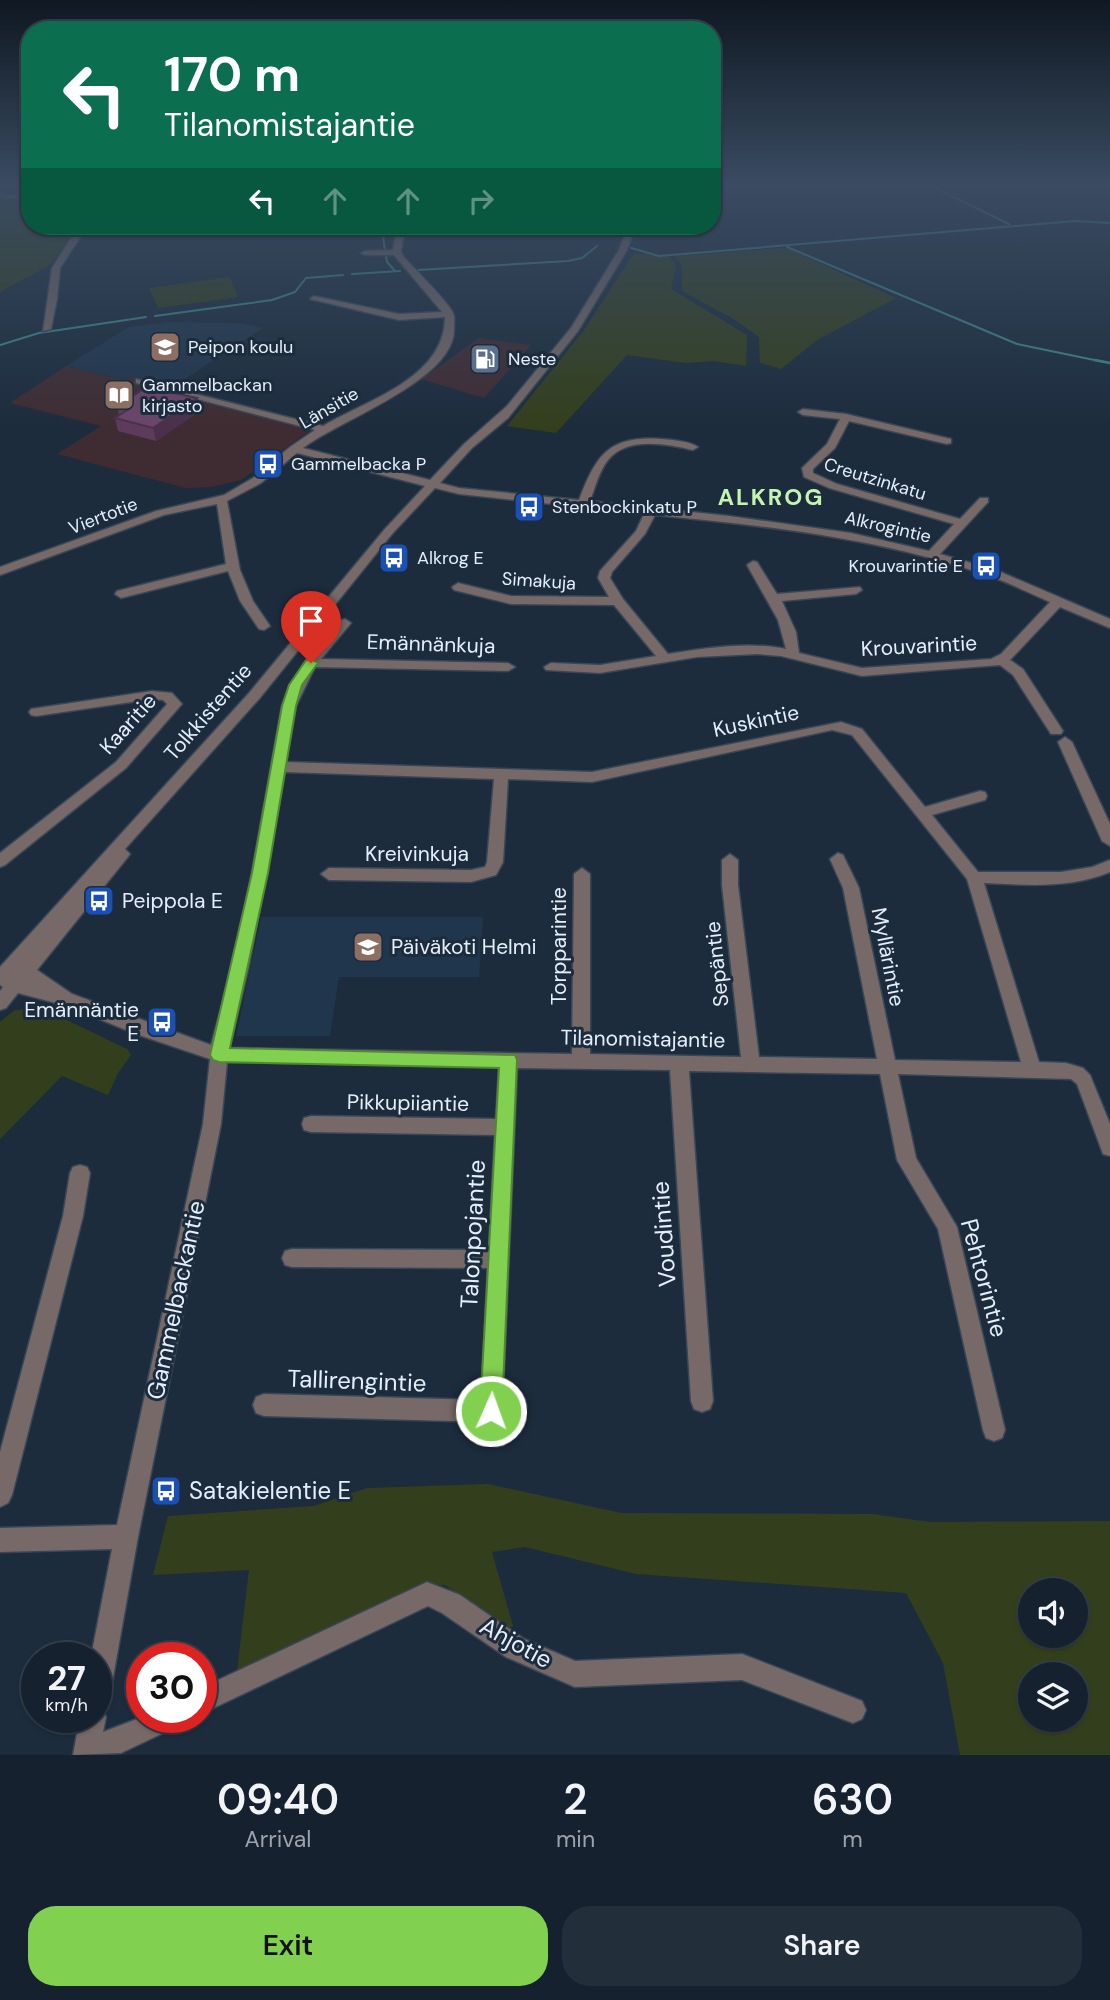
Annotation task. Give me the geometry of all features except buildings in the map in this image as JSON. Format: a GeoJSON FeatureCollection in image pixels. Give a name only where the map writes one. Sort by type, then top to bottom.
{"type":"FeatureCollection","features":[{"type":"Feature","properties":{"kind":"street"},"geometry":{"type":"LineString","coordinates":[[46,329],[54,299],[58,265]]}},
{"type":"Feature","properties":{"kind":"street"},"geometry":{"type":"LineString","coordinates":[[404,265],[449,314]]}},
{"type":"Feature","properties":{"kind":"street","name":"Tolkkistentie"},"geometry":{"type":"LineString","coordinates":[[0,1003],[9,973],[102,862],[254,696],[381,540],[439,484],[491,422],[510,408],[575,329],[613,265]]}},
{"type":"Feature","properties":{"kind":"street"},"geometry":{"type":"LineString","coordinates":[[314,299],[399,317],[449,314]]}},
{"type":"Feature","properties":{"kind":"street","name":"Länsitie"},"geometry":{"type":"LineString","coordinates":[[221,500],[256,481],[323,429],[361,410],[432,365],[450,342],[452,326],[449,314]]}},
{"type":"Feature","properties":{"kind":"street"},"geometry":{"type":"LineString","coordinates":[[139,381],[323,429]]}},
{"type":"Feature","properties":{"kind":"street"},"geometry":{"type":"LineString","coordinates":[[803,412],[846,417],[947,441]]}},
{"type":"Feature","properties":{"kind":"street","name":"Creutzinkatu"},"geometry":{"type":"LineString","coordinates":[[846,417],[831,446],[807,468],[808,475],[833,486],[962,523]]}},
{"type":"Feature","properties":{"kind":"street"},"geometry":{"type":"LineString","coordinates":[[583,505],[602,461],[610,452],[630,444],[654,440],[693,447]]}},
{"type":"Feature","properties":{"kind":"street","name":"Alkrogintie"},"geometry":{"type":"LineString","coordinates":[[294,449],[479,492],[796,527],[851,536],[932,555],[992,573],[1110,624]]}},
{"type":"Feature","properties":{"kind":"street"},"geometry":{"type":"LineString","coordinates":[[221,500],[226,513],[233,566],[254,615],[264,626]]}},
{"type":"Feature","properties":{"kind":"street","name":"Viertotie"},"geometry":{"type":"LineString","coordinates":[[0,571],[161,513],[221,500]]}},
{"type":"Feature","properties":{"kind":"street"},"geometry":{"type":"LineString","coordinates":[[932,555],[984,500]]}},
{"type":"Feature","properties":{"kind":"street"},"geometry":{"type":"LineString","coordinates":[[651,512],[642,532],[604,575],[618,601],[664,657]]}},
{"type":"Feature","properties":{"kind":"street"},"geometry":{"type":"LineString","coordinates":[[753,565],[774,597],[793,641],[793,656]]}},
{"type":"Feature","properties":{"kind":"street"},"geometry":{"type":"LineString","coordinates":[[121,594],[233,566]]}},
{"type":"Feature","properties":{"kind":"street","name":"Simakuja"},"geometry":{"type":"LineString","coordinates":[[458,587],[511,600],[618,601]]}},
{"type":"Feature","properties":{"kind":"street"},"geometry":{"type":"LineString","coordinates":[[774,597],[856,590]]}},
{"type":"Feature","properties":{"kind":"street","name":"Krouvarintie"},"geometry":{"type":"LineString","coordinates":[[551,667],[600,669],[664,657],[749,650],[768,650],[842,669],[875,672],[1002,660],[1058,601]]}},
{"type":"Feature","properties":{"kind":"street","name":"Gammelbackantie"},"geometry":{"type":"LineString","coordinates":[[107,1642],[212,1124],[219,1055],[240,970],[292,696],[311,663],[345,623]]}},
{"type":"Feature","properties":{"kind":"street"},"geometry":{"type":"LineString","coordinates":[[1002,660],[1018,672],[1060,736],[1110,841]]}},
{"type":"Feature","properties":{"kind":"street","name":"Emännänkuja"},"geometry":{"type":"LineString","coordinates":[[311,663],[508,667]]}},
{"type":"Feature","properties":{"kind":"street","name":"Kaaritie"},"geometry":{"type":"LineString","coordinates":[[0,861],[121,765],[175,704],[167,696],[152,695],[36,712]]}},
{"type":"Feature","properties":{"kind":"street","name":"Kuskintie"},"geometry":{"type":"LineString","coordinates":[[279,767],[592,777],[841,726],[857,732],[974,877],[1032,1068]]}},
{"type":"Feature","properties":{"kind":"street","name":"Kreivinkuja"},"geometry":{"type":"LineString","coordinates":[[329,874],[471,876],[490,871],[495,862],[501,776]]}},
{"type":"Feature","properties":{"kind":"street"},"geometry":{"type":"LineString","coordinates":[[922,813],[980,796]]}},
{"type":"Feature","properties":{"kind":"street","name":"Myllärintie"},"geometry":{"type":"LineString","coordinates":[[838,859],[851,888],[886,1065]]}},
{"type":"Feature","properties":{"kind":"street","name":"Sepäntie"},"geometry":{"type":"LineString","coordinates":[[730,860],[730,884],[751,1064]]}},
{"type":"Feature","properties":{"kind":"street"},"geometry":{"type":"LineString","coordinates":[[974,877],[1044,878],[1110,866]]}},
{"type":"Feature","properties":{"kind":"street","name":"Torpparintie"},"geometry":{"type":"LineString","coordinates":[[581,1061],[582,874]]}},
{"type":"Feature","properties":{"kind":"street"},"geometry":{"type":"LineString","coordinates":[[9,973],[31,992],[69,1000],[219,1055]]}},
{"type":"Feature","properties":{"kind":"street","name":"Tilanomistajantie"},"geometry":{"type":"LineString","coordinates":[[219,1055],[1066,1070],[1077,1073],[1084,1080],[1110,1147]]}},
{"type":"Feature","properties":{"kind":"street","name":"Talonpojantie"},"geometry":{"type":"LineString","coordinates":[[491,1411],[508,1060]]}},
{"type":"Feature","properties":{"kind":"street","name":"Voudintie"},"geometry":{"type":"LineString","coordinates":[[679,1063],[702,1401]]}},
{"type":"Feature","properties":{"kind":"street","name":"Pehtorintie"},"geometry":{"type":"LineString","coordinates":[[886,1065],[907,1160],[947,1227],[994,1430]]}},
{"type":"Feature","properties":{"kind":"street","name":"Pikkupiiantie"},"geometry":{"type":"LineString","coordinates":[[311,1124],[505,1127]]}},
{"type":"Feature","properties":{"kind":"street"},"geometry":{"type":"LineString","coordinates":[[0,1495],[74,1216],[80,1173]]}},
{"type":"Feature","properties":{"kind":"street"},"geometry":{"type":"LineString","coordinates":[[292,1258],[498,1259]]}},
{"type":"Feature","properties":{"kind":"street","name":"Tallirengintie"},"geometry":{"type":"LineString","coordinates":[[264,1405],[491,1411]]}},
{"type":"Feature","properties":{"kind":"street"},"geometry":{"type":"LineString","coordinates":[[0,1540],[126,1538]]}},
{"type":"Feature","properties":{"kind":"street","name":"Ahjotie"},"geometry":{"type":"LineString","coordinates":[[217,1693],[427,1594],[451,1604],[515,1648],[575,1674],[742,1667],[853,1710]]}},
{"type":"Feature","properties":{"kind":"street"},"geometry":{"type":"LineString","coordinates":[[90,1733],[87,1752],[136,1733]]}},
{"type":"Feature","properties":{"kind":"shaded area","name":"Peipon koulu"},"geometry":{"type":"Polygon","coordinates":[[[171,322],[238,323],[263,328],[174,386],[132,376],[125,380],[66,366],[129,327],[171,322]]]}},
{"type":"Feature","properties":{"kind":"shaded area"},"geometry":{"type":"Polygon","coordinates":[[[479,338],[531,345],[484,398],[421,379],[479,338]]]}},
{"type":"Feature","properties":{"kind":"shaded area"},"geometry":{"type":"Polygon","coordinates":[[[66,366],[125,380],[132,376],[317,425],[241,480],[211,487],[186,488],[57,454],[101,426],[10,403],[66,366]]]}},
{"type":"Feature","properties":{"kind":"shaded area","name":"Päiväkoti Helmi"},"geometry":{"type":"Polygon","coordinates":[[[261,917],[483,917],[479,977],[339,977],[330,1036],[236,1036],[261,917]]]}},
{"type":"Feature","properties":{"kind":"green space"},"geometry":{"type":"Polygon","coordinates":[[[0,265],[50,265],[50,265],[0,292],[0,265]]]}},
{"type":"Feature","properties":{"kind":"green space"},"geometry":{"type":"Polygon","coordinates":[[[626,265],[675,265],[671,289],[747,335],[746,366],[714,361],[686,363],[627,355],[556,433],[507,426],[584,330],[626,265]]]}},
{"type":"Feature","properties":{"kind":"green space"},"geometry":{"type":"Polygon","coordinates":[[[823,265],[896,298],[817,340],[781,369],[760,363],[759,337],[735,320],[682,291],[682,266],[823,265]]]}},
{"type":"Feature","properties":{"kind":"green space"},"geometry":{"type":"Polygon","coordinates":[[[230,277],[238,297],[158,308],[149,288],[230,277]]]}},
{"type":"Feature","properties":{"kind":"green space"},"geometry":{"type":"Polygon","coordinates":[[[15,1010],[50,1012],[127,1049],[131,1055],[118,1073],[108,1095],[62,1076],[0,1139],[0,1022],[15,1010]]]}},
{"type":"Feature","properties":{"kind":"green space"},"geometry":{"type":"Polygon","coordinates":[[[488,1484],[621,1513],[872,1514],[930,1522],[1110,1521],[1110,1755],[960,1755],[943,1663],[906,1593],[636,1574],[525,1547],[492,1552],[513,1626],[507,1629],[445,1585],[421,1584],[237,1671],[249,1570],[153,1575],[168,1516],[314,1506],[367,1488],[488,1484]]]}},
{"type":"Feature","properties":{"kind":"waterway"},"geometry":{"type":"LineString","coordinates":[[390,265],[395,271]]}},
{"type":"Feature","properties":{"kind":"waterway"},"geometry":{"type":"LineString","coordinates":[[418,270],[503,265]]}},
{"type":"Feature","properties":{"kind":"waterway"},"geometry":{"type":"LineString","coordinates":[[829,265],[1017,344],[1104,362]]}},
{"type":"Feature","properties":{"kind":"waterway"},"geometry":{"type":"LineString","coordinates":[[352,274],[400,271]]}},
{"type":"Feature","properties":{"kind":"waterway"},"geometry":{"type":"LineString","coordinates":[[155,316],[272,300],[295,292],[306,278],[343,275]]}},
{"type":"Feature","properties":{"kind":"waterway"},"geometry":{"type":"LineString","coordinates":[[0,345],[39,333],[146,317]]}},
{"type":"Feature","properties":{"kind":"waterway"},"geometry":{"type":"LineString","coordinates":[[1095,360],[1110,363]]}},
{"type":"Feature","properties":{"kind":"place","name":"Peipon koulu"},"geometry":{"type":"Point","coordinates":[165,347]}},
{"type":"Feature","properties":{"kind":"place","name":"Neste"},"geometry":{"type":"Point","coordinates":[485,359]}},
{"type":"Feature","properties":{"kind":"place","name":"Gammelbackan kirjasto"},"geometry":{"type":"Point","coordinates":[119,395]}},
{"type":"Feature","properties":{"kind":"place","name":"Gammelbacka P"},"geometry":{"type":"Point","coordinates":[268,464]}},
{"type":"Feature","properties":{"kind":"place","name":"Stenbockinkatu P"},"geometry":{"type":"Point","coordinates":[529,507]}},
{"type":"Feature","properties":{"kind":"place","name":"Alkrog E"},"geometry":{"type":"Point","coordinates":[394,558]}},
{"type":"Feature","properties":{"kind":"place","name":"Krouvarintie E"},"geometry":{"type":"Point","coordinates":[986,566]}},
{"type":"Feature","properties":{"kind":"place","name":"Peippola E"},"geometry":{"type":"Point","coordinates":[99,901]}},
{"type":"Feature","properties":{"kind":"place","name":"Päiväkoti Helmi"},"geometry":{"type":"Point","coordinates":[368,947]}},
{"type":"Feature","properties":{"kind":"place","name":"Emännäntie E"},"geometry":{"type":"Point","coordinates":[162,1022]}},
{"type":"Feature","properties":{"kind":"place","name":"Satakielentie E"},"geometry":{"type":"Point","coordinates":[166,1491]}},
{"type":"Feature","properties":{"kind":"district","name":"ALKROG"},"geometry":{"type":"Point","coordinates":[771,497]}},
{"type":"Feature","properties":{"kind":"route"},"geometry":{"type":"LineString","coordinates":[[311,663],[296,685],[289,706],[260,873],[219,1055],[508,1060],[491,1411]]}}]}
